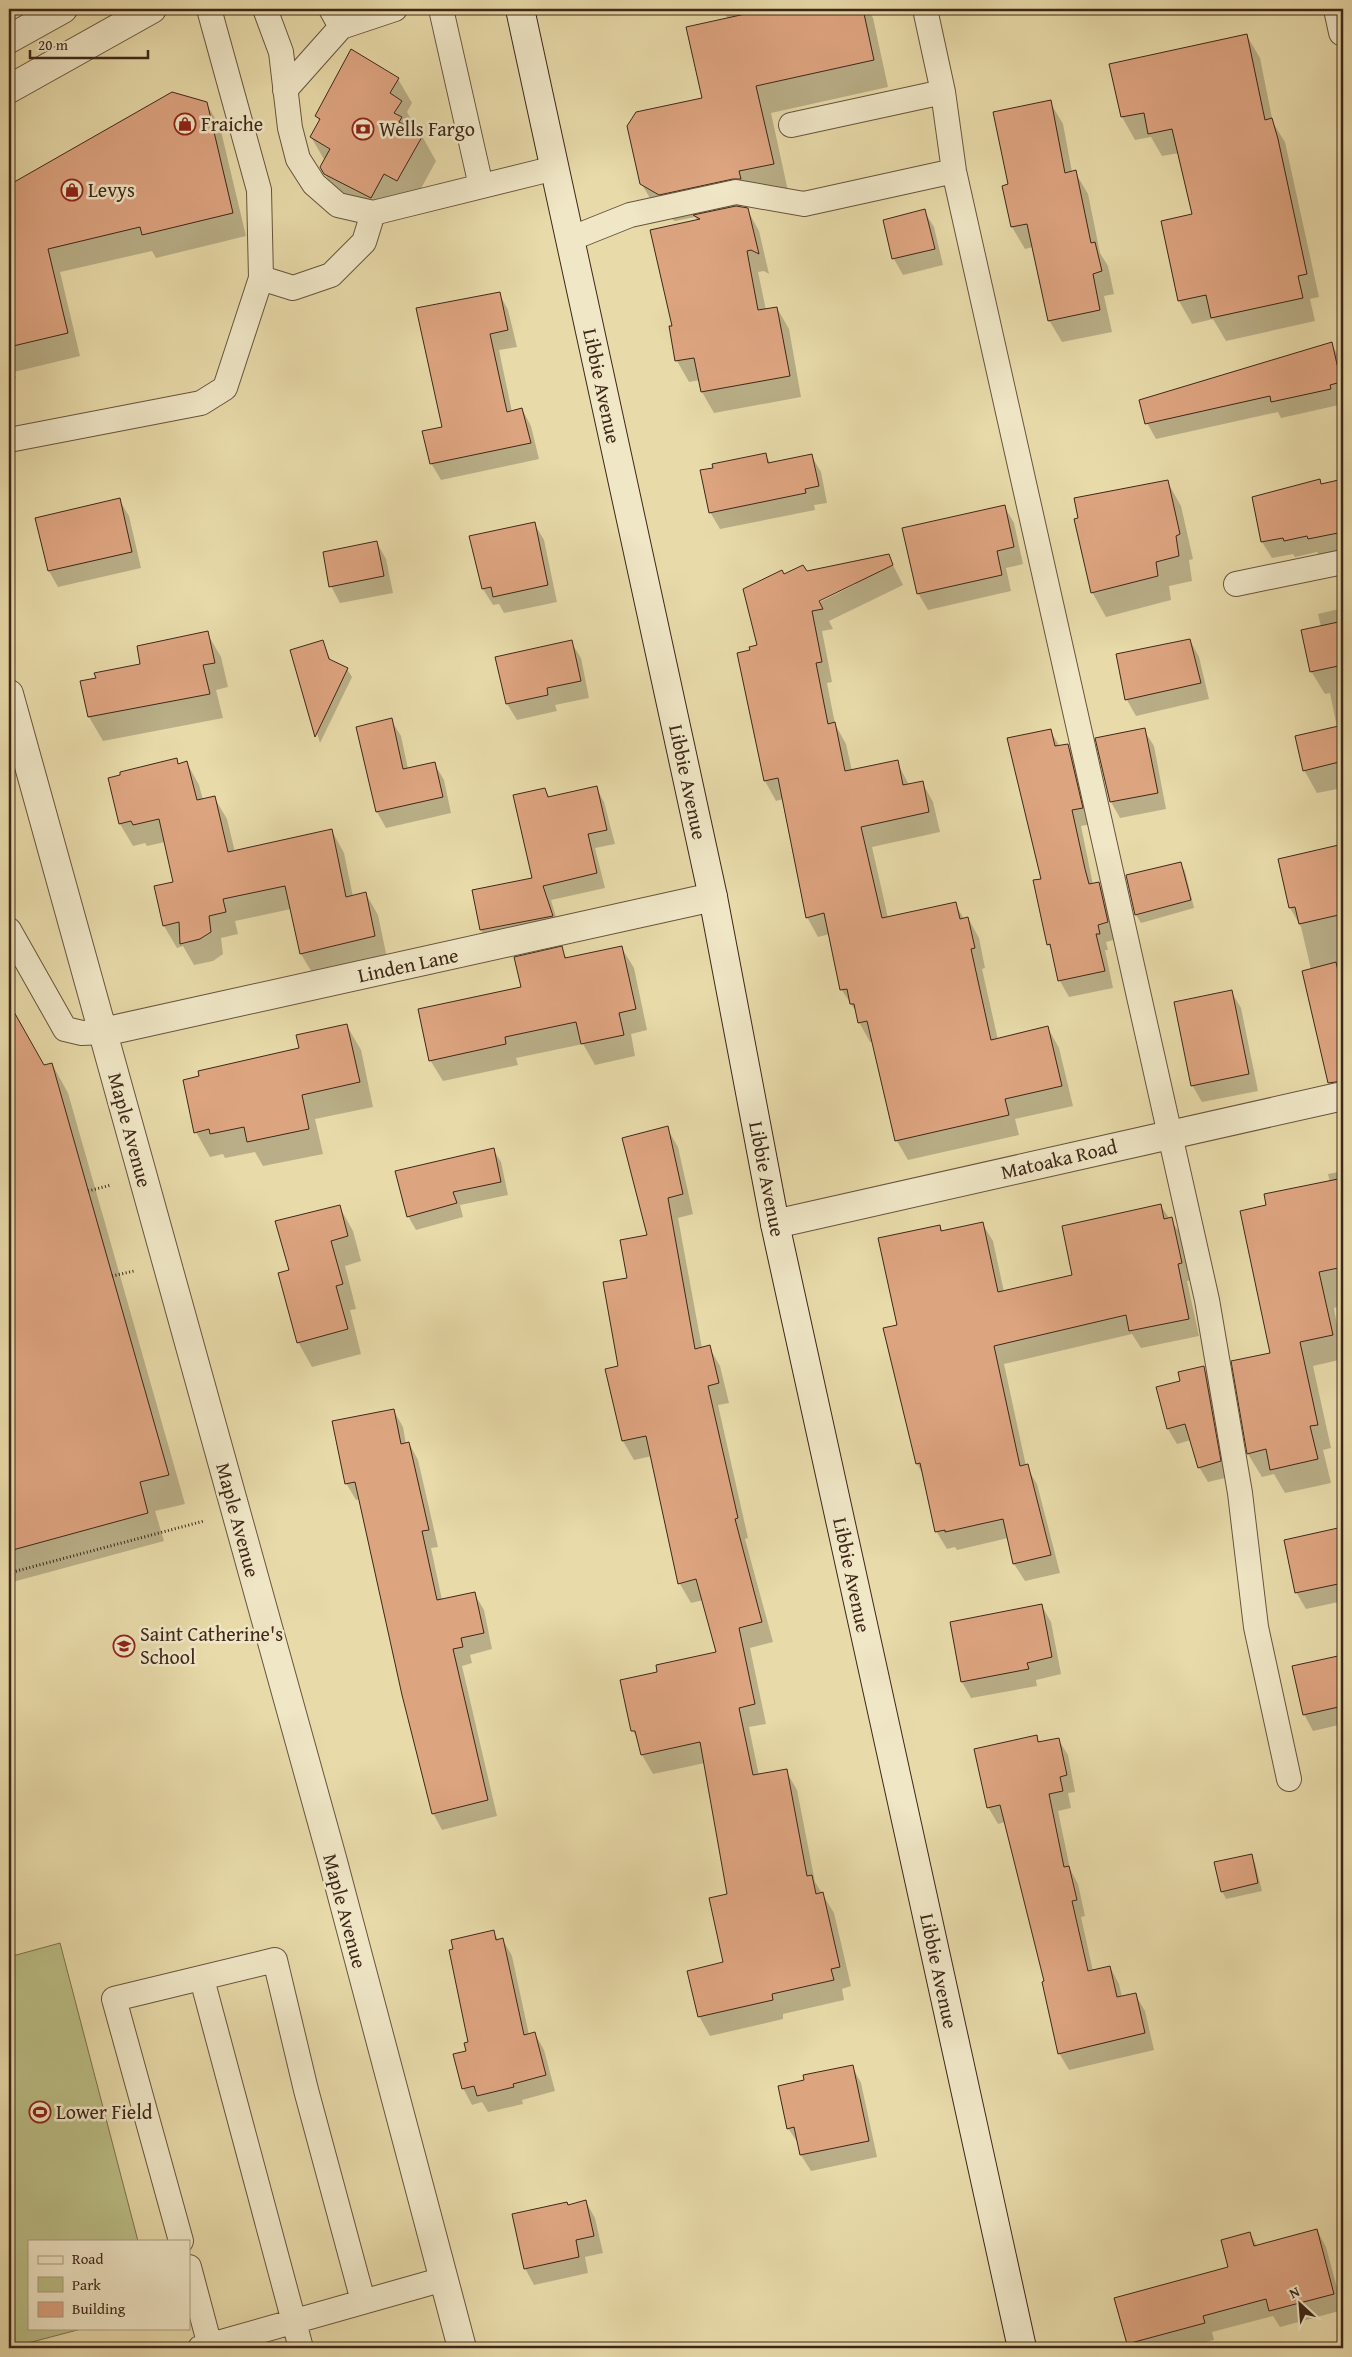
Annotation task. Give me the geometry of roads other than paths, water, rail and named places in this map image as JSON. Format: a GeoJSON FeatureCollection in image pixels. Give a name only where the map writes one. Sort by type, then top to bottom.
{"type":"FeatureCollection","features":[{"type":"Feature","properties":{"kind":"street"},"geometry":{"type":"LineString","coordinates":[[9,39],[63,9]]}},
{"type":"Feature","properties":{"kind":"street"},"geometry":{"type":"LineString","coordinates":[[9,89],[152,9]]}},
{"type":"Feature","properties":{"kind":"street","name":"Libbie Avenue"},"geometry":{"type":"LineString","coordinates":[[520,9],[713,897],[775,1224],[1022,2348]]}},
{"type":"Feature","properties":{"kind":"street"},"geometry":{"type":"LineString","coordinates":[[1338,9],[1343,32]]}},
{"type":"Feature","properties":{"kind":"street","name":"Maple Avenue"},"geometry":{"type":"LineString","coordinates":[[9,694],[332,1858],[462,2348]]}},
{"type":"Feature","properties":{"kind":"street","name":"Linden Lane"},"geometry":{"type":"LineString","coordinates":[[103,1032],[713,897]]}},
{"type":"Feature","properties":{"kind":"street","name":"Matoaka Road"},"geometry":{"type":"LineString","coordinates":[[775,1224],[1343,1096]]}},
{"type":"Feature","properties":{"kind":"lane"},"geometry":{"type":"LineString","coordinates":[[9,440],[201,403],[225,388],[261,278],[259,190],[209,9]]}},
{"type":"Feature","properties":{"kind":"lane"},"geometry":{"type":"LineString","coordinates":[[265,9],[281,52],[290,128],[298,159],[314,184],[338,204],[373,213],[555,168]]}},
{"type":"Feature","properties":{"kind":"lane"},"geometry":{"type":"LineString","coordinates":[[285,90],[336,18],[395,9]]}},
{"type":"Feature","properties":{"kind":"lane"},"geometry":{"type":"LineString","coordinates":[[441,9],[481,186]]}},
{"type":"Feature","properties":{"kind":"lane"},"geometry":{"type":"LineString","coordinates":[[925,9],[943,92],[954,171],[1207,1300],[1240,1493],[1256,1628],[1289,1779]]}},
{"type":"Feature","properties":{"kind":"lane"},"geometry":{"type":"LineString","coordinates":[[791,125],[943,92]]}},
{"type":"Feature","properties":{"kind":"lane"},"geometry":{"type":"LineString","coordinates":[[570,240],[630,215],[736,192],[804,204],[954,171]]}},
{"type":"Feature","properties":{"kind":"lane"},"geometry":{"type":"LineString","coordinates":[[261,278],[293,288],[331,275],[364,242],[373,213]]}},
{"type":"Feature","properties":{"kind":"lane"},"geometry":{"type":"LineString","coordinates":[[1236,584],[1343,562]]}},
{"type":"Feature","properties":{"kind":"lane"},"geometry":{"type":"LineString","coordinates":[[9,930],[65,1029],[82,1033],[103,1032]]}},
{"type":"Feature","properties":{"kind":"lane"},"geometry":{"type":"LineString","coordinates":[[181,2240],[114,1999],[275,1960],[306,2090],[363,2301]]}},
{"type":"Feature","properties":{"kind":"lane"},"geometry":{"type":"LineString","coordinates":[[202,1979],[301,2348]]}},
{"type":"Feature","properties":{"kind":"lane"},"geometry":{"type":"LineString","coordinates":[[190,2272],[205,2347],[444,2279]]}},
{"type":"Feature","properties":{"kind":"place","name":"Fraiche"},"geometry":{"type":"Point","coordinates":[185,124]}},
{"type":"Feature","properties":{"kind":"place","name":"Wells Fargo"},"geometry":{"type":"Point","coordinates":[363,129]}},
{"type":"Feature","properties":{"kind":"place","name":"Levys"},"geometry":{"type":"Point","coordinates":[72,190]}},
{"type":"Feature","properties":{"kind":"place","name":"Saint Catherine's School"},"geometry":{"type":"Point","coordinates":[124,1646]}},
{"type":"Feature","properties":{"kind":"place","name":"Lower Field"},"geometry":{"type":"Point","coordinates":[40,2112]}}]}
